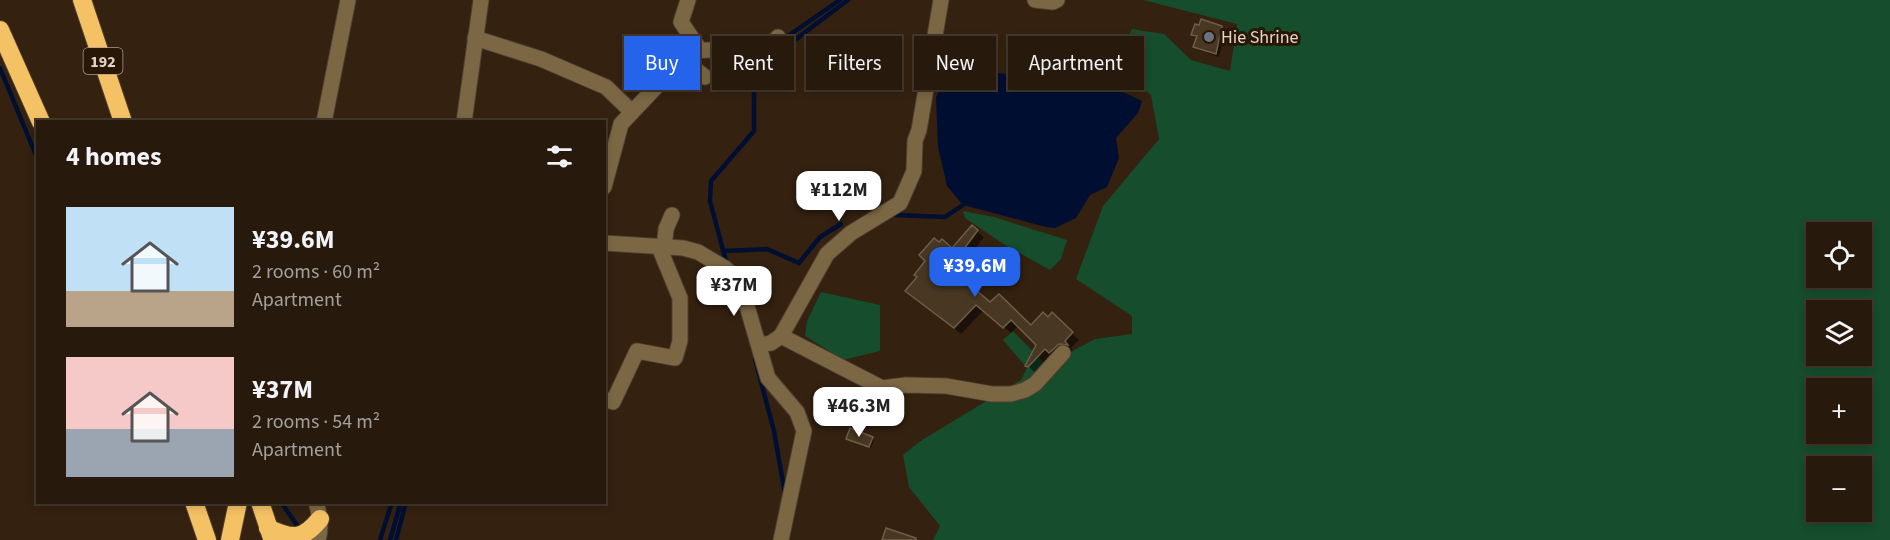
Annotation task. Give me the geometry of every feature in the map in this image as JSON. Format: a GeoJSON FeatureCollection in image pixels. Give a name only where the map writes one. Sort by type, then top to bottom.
{"type":"FeatureCollection","features":[{"type":"Feature","properties":{"kind":"highway","name":"192"},"geometry":{"type":"LineString","coordinates":[[82,0],[122,120]]}},
{"type":"Feature","properties":{"kind":"highway"},"geometry":{"type":"LineString","coordinates":[[0,30],[39,120]]}},
{"type":"Feature","properties":{"kind":"highway"},"geometry":{"type":"LineString","coordinates":[[195,504],[207,540]]}},
{"type":"Feature","properties":{"kind":"highway"},"geometry":{"type":"LineString","coordinates":[[230,540],[237,504]]}},
{"type":"Feature","properties":{"kind":"highway"},"geometry":{"type":"LineString","coordinates":[[261,504],[270,534],[290,538],[300,539],[310,533],[318,511]]}},
{"type":"Feature","properties":{"kind":"street"},"geometry":{"type":"LineString","coordinates":[[324,120],[348,0]]}},
{"type":"Feature","properties":{"kind":"street"},"geometry":{"type":"LineString","coordinates":[[464,120],[481,0]]}},
{"type":"Feature","properties":{"kind":"street"},"geometry":{"type":"LineString","coordinates":[[688,0],[681,22],[690,36]]}},
{"type":"Feature","properties":{"kind":"street"},"geometry":{"type":"LineString","coordinates":[[759,345],[771,343],[781,336],[827,254],[851,233],[900,202],[910,184],[914,171],[915,141],[920,130],[941,0]]}},
{"type":"Feature","properties":{"kind":"street"},"geometry":{"type":"LineString","coordinates":[[1035,0],[1053,2],[1057,0]]}},
{"type":"Feature","properties":{"kind":"street"},"geometry":{"type":"LineString","coordinates":[[475,38],[541,59],[606,87],[632,112]]}},
{"type":"Feature","properties":{"kind":"street"},"geometry":{"type":"LineString","coordinates":[[700,50],[712,49]]}},
{"type":"Feature","properties":{"kind":"street"},"geometry":{"type":"LineString","coordinates":[[700,72],[705,76]]}},
{"type":"Feature","properties":{"kind":"street"},"geometry":{"type":"LineString","coordinates":[[606,170],[608,154],[621,124],[653,90]]}},
{"type":"Feature","properties":{"kind":"street"},"geometry":{"type":"LineString","coordinates":[[606,400],[613,402],[637,351],[675,358],[680,341],[680,298],[662,247],[672,215]]}},
{"type":"Feature","properties":{"kind":"street"},"geometry":{"type":"LineString","coordinates":[[606,243],[683,248],[698,252],[740,282],[768,378],[797,412],[804,431],[781,540]]}},
{"type":"Feature","properties":{"kind":"street"},"geometry":{"type":"LineString","coordinates":[[781,336],[882,388],[906,385],[946,386],[992,394],[1011,394],[1035,384],[1063,353]]}},
{"type":"Feature","properties":{"kind":"street"},"geometry":{"type":"LineString","coordinates":[[318,511],[320,532],[318,540]]}},
{"type":"Feature","properties":{"kind":"green space"},"geometry":{"type":"Polygon","coordinates":[[[1143,0],[1890,0],[1890,540],[933,540],[940,526],[909,487],[903,455],[919,442],[1021,380],[1027,368],[1003,340],[1013,331],[1046,365],[1095,339],[1132,334],[1132,316],[1076,279],[1103,206],[1159,139],[1151,95],[1144,89],[1144,36],[1128,36],[1132,29],[1164,34],[1191,60],[1230,71],[1237,24],[1143,0]]]}},
{"type":"Feature","properties":{"kind":"green space"},"geometry":{"type":"Polygon","coordinates":[[[963,211],[994,217],[1067,240],[1061,259],[1050,270],[1005,245],[965,218],[963,211]]]}},
{"type":"Feature","properties":{"kind":"green space"},"geometry":{"type":"Polygon","coordinates":[[[821,292],[880,305],[880,351],[843,360],[805,336],[807,321],[821,292]]]}},
{"type":"Feature","properties":{"kind":"water"},"geometry":{"type":"Polygon","coordinates":[[[996,73],[1008,74],[1008,90],[1109,90],[1125,93],[1142,101],[1138,113],[1116,138],[1119,158],[1107,187],[1090,195],[1076,218],[1055,228],[963,205],[947,186],[938,147],[936,97],[940,90],[996,90],[996,73]]]}},
{"type":"Feature","properties":{"kind":"building"},"geometry":{"type":"Polygon","coordinates":[[[1201,19],[1222,26],[1216,54],[1193,47],[1197,36],[1191,35],[1195,24],[1199,25],[1201,19]]]}},
{"type":"Feature","properties":{"kind":"building"},"geometry":{"type":"Polygon","coordinates":[[[972,225],[978,230],[950,268],[990,302],[999,294],[1031,325],[1043,312],[1048,317],[1052,312],[1073,332],[1065,341],[1068,345],[1059,344],[1049,353],[1045,349],[1028,367],[1025,366],[1036,345],[1011,320],[1003,328],[976,305],[954,328],[905,291],[917,277],[914,275],[925,261],[919,255],[934,238],[939,242],[942,239],[952,248],[972,225]]]}},
{"type":"Feature","properties":{"kind":"building"},"geometry":{"type":"Polygon","coordinates":[[[850,428],[873,437],[869,447],[846,439],[850,428]]]}},
{"type":"Feature","properties":{"kind":"building"},"geometry":{"type":"Polygon","coordinates":[[[886,528],[916,538],[916,540],[882,540],[886,528]]]}},
{"type":"Feature","properties":{"kind":"waterway"},"geometry":{"type":"LineString","coordinates":[[788,36],[840,0]]}},
{"type":"Feature","properties":{"kind":"waterway"},"geometry":{"type":"LineString","coordinates":[[727,265],[710,201],[711,181],[754,131],[754,87],[763,64],[848,0]]}},
{"type":"Feature","properties":{"kind":"waterway"},"geometry":{"type":"LineString","coordinates":[[0,68],[36,155]]}},
{"type":"Feature","properties":{"kind":"waterway"},"geometry":{"type":"LineString","coordinates":[[896,215],[945,217],[963,205]]}},
{"type":"Feature","properties":{"kind":"waterway"},"geometry":{"type":"LineString","coordinates":[[723,251],[767,249],[799,263],[820,237],[841,224]]}},
{"type":"Feature","properties":{"kind":"waterway"},"geometry":{"type":"LineString","coordinates":[[755,359],[774,431],[785,494]]}},
{"type":"Feature","properties":{"kind":"waterway"},"geometry":{"type":"LineString","coordinates":[[282,504],[299,528]]}},
{"type":"Feature","properties":{"kind":"waterway"},"geometry":{"type":"LineString","coordinates":[[380,540],[391,504]]}},
{"type":"Feature","properties":{"kind":"waterway"},"geometry":{"type":"LineString","coordinates":[[390,540],[400,504]]}},
{"type":"Feature","properties":{"kind":"waterway"},"geometry":{"type":"LineString","coordinates":[[396,540],[405,504]]}},
{"type":"Feature","properties":{"kind":"place","name":"Hie Shrine"},"geometry":{"type":"Point","coordinates":[1209,37]}}]}
